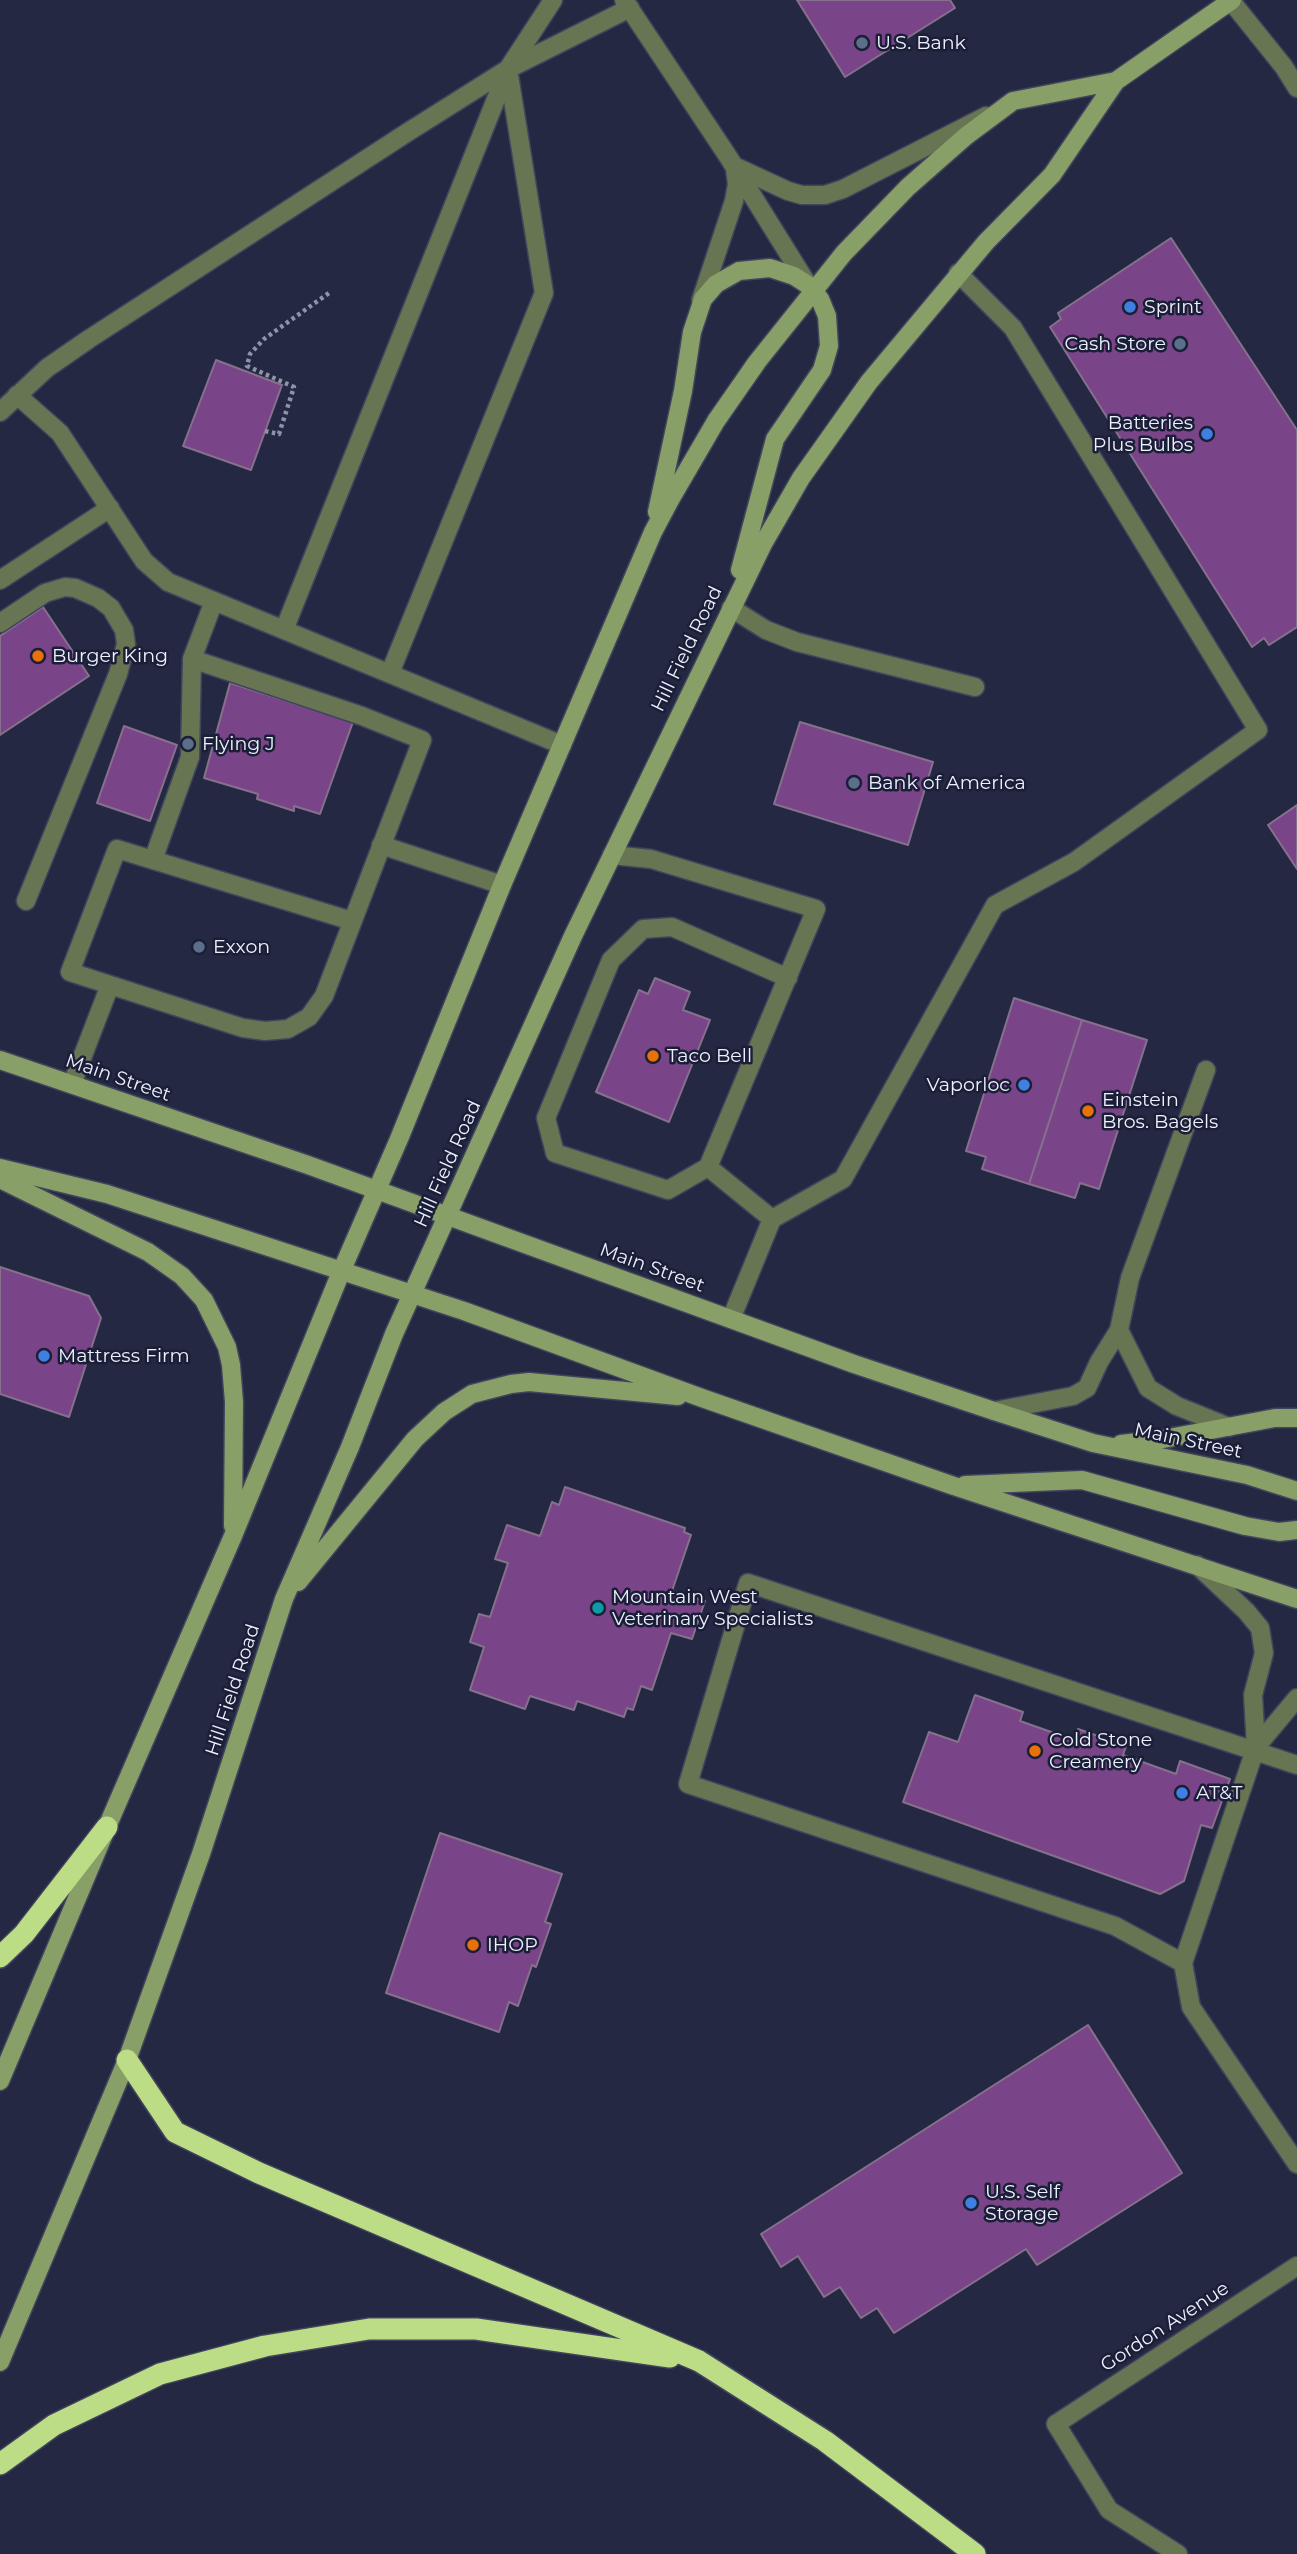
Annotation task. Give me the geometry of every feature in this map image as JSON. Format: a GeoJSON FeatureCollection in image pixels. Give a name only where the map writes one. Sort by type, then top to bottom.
{"type":"FeatureCollection","features":[{"type":"Feature","properties":{"kind":"highway"},"geometry":{"type":"LineString","coordinates":[[0,1957],[24,1934],[107,1827]]}},
{"type":"Feature","properties":{"kind":"highway"},"geometry":{"type":"LineString","coordinates":[[127,2060],[175,2132],[259,2173],[699,2361],[825,2441],[975,2554]]}},
{"type":"Feature","properties":{"kind":"highway"},"geometry":{"type":"LineString","coordinates":[[0,2464],[54,2425],[160,2374],[265,2346],[369,2329],[476,2329],[699,2361]]}},
{"type":"Feature","properties":{"kind":"main road","name":"Hill Field Road"},"geometry":{"type":"LineString","coordinates":[[0,2362],[127,2060],[201,1854],[285,1599],[350,1447],[394,1334],[612,855],[781,510],[824,445],[891,355],[958,273],[1052,175],[1116,81],[1231,0]]}},
{"type":"Feature","properties":{"kind":"main road","name":"Hill Field Road"},"geometry":{"type":"LineString","coordinates":[[0,2081],[233,1536],[502,885],[653,532],[723,411],[810,288],[908,187],[1013,101],[1116,81]]}},
{"type":"Feature","properties":{"kind":"main road"},"geometry":{"type":"LineString","coordinates":[[653,532],[698,309],[716,285],[730,274],[750,268],[787,271],[820,299],[827,316],[830,335],[827,358],[815,382],[775,439],[731,608]]}},
{"type":"Feature","properties":{"kind":"main road","name":"Main Street"},"geometry":{"type":"LineString","coordinates":[[1,1061],[377,1190],[854,1364],[994,1411],[1093,1443],[1247,1475],[1297,1491]]}},
{"type":"Feature","properties":{"kind":"main road"},"geometry":{"type":"LineString","coordinates":[[0,1168],[107,1194],[464,1311],[951,1485],[1297,1599]]}},
{"type":"Feature","properties":{"kind":"main road"},"geometry":{"type":"LineString","coordinates":[[0,1179],[148,1252],[190,1282],[208,1307],[227,1347],[233,1376],[233,1536]]}},
{"type":"Feature","properties":{"kind":"main road"},"geometry":{"type":"LineString","coordinates":[[285,1599],[415,1439],[444,1412],[472,1394],[529,1382],[702,1398]]}},
{"type":"Feature","properties":{"kind":"main road"},"geometry":{"type":"LineString","coordinates":[[1093,1443],[1117,1444],[1158,1440],[1282,1417],[1297,1419]]}},
{"type":"Feature","properties":{"kind":"main road"},"geometry":{"type":"LineString","coordinates":[[951,1485],[1082,1480],[1245,1526],[1279,1532],[1297,1531]]}},
{"type":"Feature","properties":{"kind":"street"},"geometry":{"type":"LineString","coordinates":[[284,630],[508,69],[553,0]]}},
{"type":"Feature","properties":{"kind":"street"},"geometry":{"type":"LineString","coordinates":[[1231,0],[1284,67],[1297,88]]}},
{"type":"Feature","properties":{"kind":"street"},"geometry":{"type":"LineString","coordinates":[[0,412],[47,368],[100,332],[508,69],[627,4],[734,166],[810,288]]}},
{"type":"Feature","properties":{"kind":"street"},"geometry":{"type":"LineString","coordinates":[[390,673],[544,293],[508,69]]}},
{"type":"Feature","properties":{"kind":"street"},"geometry":{"type":"LineString","coordinates":[[734,166],[788,191],[802,195],[825,195],[843,189],[1013,101]]}},
{"type":"Feature","properties":{"kind":"street"},"geometry":{"type":"LineString","coordinates":[[698,309],[734,201],[737,178],[734,166]]}},
{"type":"Feature","properties":{"kind":"street"},"geometry":{"type":"LineString","coordinates":[[731,1319],[772,1219],[843,1179],[995,905],[1074,862],[1258,730],[1013,328],[958,273]]}},
{"type":"Feature","properties":{"kind":"street"},"geometry":{"type":"LineString","coordinates":[[17,395],[60,433],[144,561],[177,587],[562,745]]}},
{"type":"Feature","properties":{"kind":"street"},"geometry":{"type":"LineString","coordinates":[[0,580],[110,508]]}},
{"type":"Feature","properties":{"kind":"street"},"geometry":{"type":"LineString","coordinates":[[0,623],[45,593],[75,587],[98,597],[111,608],[124,630],[126,644],[118,674],[26,901]]}},
{"type":"Feature","properties":{"kind":"street"},"geometry":{"type":"LineString","coordinates":[[153,860],[190,757],[192,659],[214,601]]}},
{"type":"Feature","properties":{"kind":"street"},"geometry":{"type":"LineString","coordinates":[[731,608],[765,630],[797,642],[975,687]]}},
{"type":"Feature","properties":{"kind":"street"},"geometry":{"type":"LineString","coordinates":[[192,659],[362,716],[422,740],[324,996],[309,1017],[288,1029],[265,1031],[243,1028],[70,972],[117,849],[352,921]]}},
{"type":"Feature","properties":{"kind":"street"},"geometry":{"type":"LineString","coordinates":[[381,845],[502,885]]}},
{"type":"Feature","properties":{"kind":"street"},"geometry":{"type":"LineString","coordinates":[[612,855],[651,859],[816,909],[788,978],[708,1167],[668,1190],[555,1153],[546,1118],[611,960],[643,929],[672,926],[788,978]]}},
{"type":"Feature","properties":{"kind":"street"},"geometry":{"type":"LineString","coordinates":[[72,1084],[110,985]]}},
{"type":"Feature","properties":{"kind":"street"},"geometry":{"type":"LineString","coordinates":[[994,1411],[1083,1393],[1119,1330],[1130,1278],[1206,1070]]}},
{"type":"Feature","properties":{"kind":"street"},"geometry":{"type":"LineString","coordinates":[[708,1167],[772,1219]]}},
{"type":"Feature","properties":{"kind":"street"},"geometry":{"type":"LineString","coordinates":[[1119,1330],[1148,1388],[1177,1406],[1229,1427]]}},
{"type":"Feature","properties":{"kind":"street"},"geometry":{"type":"LineString","coordinates":[[1195,1564],[1246,1611],[1259,1628],[1264,1653],[1253,1695],[1255,1749],[1183,1964],[1191,2007],[1297,2164]]}},
{"type":"Feature","properties":{"kind":"street"},"geometry":{"type":"LineString","coordinates":[[1183,1964],[1115,1926],[688,1784],[748,1583],[1297,1765]]}},
{"type":"Feature","properties":{"kind":"street"},"geometry":{"type":"LineString","coordinates":[[1255,1749],[1297,1698]]}},
{"type":"Feature","properties":{"kind":"street","name":"Gordon Avenue"},"geometry":{"type":"LineString","coordinates":[[1178,2554],[1109,2510],[1056,2424],[1297,2266]]}},
{"type":"Feature","properties":{"kind":"path"},"geometry":{"type":"LineString","coordinates":[[265,431],[279,435],[294,387],[247,366],[250,354],[264,339],[329,293]]}},
{"type":"Feature","properties":{"kind":"building","name":"U.S. Bank"},"geometry":{"type":"Polygon","coordinates":[[[797,0],[950,0],[955,8],[845,77],[797,0]]]}},
{"type":"Feature","properties":{"kind":"building"},"geometry":{"type":"Polygon","coordinates":[[[1171,238],[1297,430],[1297,627],[1269,645],[1264,638],[1252,647],[1050,327],[1061,319],[1058,313],[1171,238]]]}},
{"type":"Feature","properties":{"kind":"building"},"geometry":{"type":"Polygon","coordinates":[[[216,360],[282,385],[251,470],[183,446],[216,360]]]}},
{"type":"Feature","properties":{"kind":"building","name":"Burger King"},"geometry":{"type":"Polygon","coordinates":[[[43,607],[89,676],[0,735],[0,636],[43,607]]]}},
{"type":"Feature","properties":{"kind":"building"},"geometry":{"type":"Polygon","coordinates":[[[230,683],[353,722],[320,814],[294,806],[294,811],[257,799],[258,794],[204,778],[230,683]]]}},
{"type":"Feature","properties":{"kind":"building","name":"Bank of America"},"geometry":{"type":"Polygon","coordinates":[[[800,722],[933,762],[908,845],[774,804],[800,722]]]}},
{"type":"Feature","properties":{"kind":"building"},"geometry":{"type":"Polygon","coordinates":[[[124,726],[177,745],[150,821],[97,803],[124,726]]]}},
{"type":"Feature","properties":{"kind":"building"},"geometry":{"type":"Polygon","coordinates":[[[1297,805],[1297,869],[1268,825],[1297,805]]]}},
{"type":"Feature","properties":{"kind":"building","name":"Taco Bell"},"geometry":{"type":"Polygon","coordinates":[[[655,978],[690,992],[683,1010],[710,1020],[669,1122],[596,1092],[639,990],[648,994],[655,978]]]}},
{"type":"Feature","properties":{"kind":"building","name":"Vaporloc"},"geometry":{"type":"Polygon","coordinates":[[[1014,998],[1082,1020],[1029,1184],[982,1169],[986,1157],[966,1151],[1014,998]]]}},
{"type":"Feature","properties":{"kind":"building","name":"Einstein Bros. Bagels"},"geometry":{"type":"Polygon","coordinates":[[[1082,1020],[1147,1040],[1099,1189],[1080,1183],[1075,1198],[1029,1184],[1082,1020]]]}},
{"type":"Feature","properties":{"kind":"building","name":"Mattress Firm"},"geometry":{"type":"Polygon","coordinates":[[[0,1267],[89,1296],[101,1318],[69,1417],[0,1394],[0,1267]]]}},
{"type":"Feature","properties":{"kind":"building","name":"Mountain West Veterinary Specialists"},"geometry":{"type":"Polygon","coordinates":[[[565,1487],[685,1528],[684,1532],[691,1535],[672,1591],[705,1601],[692,1639],[671,1633],[652,1690],[641,1686],[633,1710],[627,1708],[624,1717],[577,1701],[574,1710],[530,1696],[525,1709],[470,1690],[484,1647],[470,1642],[479,1614],[490,1617],[508,1563],[495,1559],[507,1525],[540,1536],[552,1502],[559,1505],[565,1487]]]}},
{"type":"Feature","properties":{"kind":"building"},"geometry":{"type":"Polygon","coordinates":[[[975,1695],[1023,1712],[1020,1721],[1074,1740],[1078,1729],[1126,1746],[1123,1755],[1176,1774],[1180,1761],[1230,1779],[1212,1828],[1201,1825],[1184,1881],[1160,1894],[903,1802],[929,1732],[958,1742],[975,1695]]]}},
{"type":"Feature","properties":{"kind":"building","name":"IHOP"},"geometry":{"type":"Polygon","coordinates":[[[440,1833],[562,1874],[545,1922],[551,1924],[536,1967],[532,1965],[518,2006],[509,2002],[499,2032],[386,1993],[440,1833]]]}},
{"type":"Feature","properties":{"kind":"building","name":"U.S. Self Storage"},"geometry":{"type":"Polygon","coordinates":[[[1088,2025],[1182,2173],[1037,2265],[1026,2249],[894,2333],[877,2308],[861,2318],[840,2287],[824,2297],[798,2256],[781,2267],[761,2234],[1088,2025]]]}},
{"type":"Feature","properties":{"kind":"place","name":"U.S. Bank"},"geometry":{"type":"Point","coordinates":[862,43]}},
{"type":"Feature","properties":{"kind":"place","name":"Sprint"},"geometry":{"type":"Point","coordinates":[1130,307]}},
{"type":"Feature","properties":{"kind":"place","name":"Cash Store"},"geometry":{"type":"Point","coordinates":[1180,344]}},
{"type":"Feature","properties":{"kind":"place","name":"Batteries Plus Bulbs"},"geometry":{"type":"Point","coordinates":[1207,434]}},
{"type":"Feature","properties":{"kind":"place","name":"Burger King"},"geometry":{"type":"Point","coordinates":[38,656]}},
{"type":"Feature","properties":{"kind":"place","name":"Flying J"},"geometry":{"type":"Point","coordinates":[188,744]}},
{"type":"Feature","properties":{"kind":"place","name":"Bank of America"},"geometry":{"type":"Point","coordinates":[854,783]}},
{"type":"Feature","properties":{"kind":"place","name":"Exxon"},"geometry":{"type":"Point","coordinates":[199,947]}},
{"type":"Feature","properties":{"kind":"place","name":"Taco Bell"},"geometry":{"type":"Point","coordinates":[653,1056]}},
{"type":"Feature","properties":{"kind":"place","name":"Vaporloc"},"geometry":{"type":"Point","coordinates":[1024,1085]}},
{"type":"Feature","properties":{"kind":"place","name":"Einstein Bros. Bagels"},"geometry":{"type":"Point","coordinates":[1088,1111]}},
{"type":"Feature","properties":{"kind":"place","name":"Mattress Firm"},"geometry":{"type":"Point","coordinates":[44,1356]}},
{"type":"Feature","properties":{"kind":"place","name":"Mountain West Veterinary Specialists"},"geometry":{"type":"Point","coordinates":[598,1608]}},
{"type":"Feature","properties":{"kind":"place","name":"Cold Stone Creamery"},"geometry":{"type":"Point","coordinates":[1035,1751]}},
{"type":"Feature","properties":{"kind":"place","name":"AT&T"},"geometry":{"type":"Point","coordinates":[1182,1793]}},
{"type":"Feature","properties":{"kind":"place","name":"IHOP"},"geometry":{"type":"Point","coordinates":[473,1945]}},
{"type":"Feature","properties":{"kind":"place","name":"U.S. Self Storage"},"geometry":{"type":"Point","coordinates":[971,2203]}}]}
